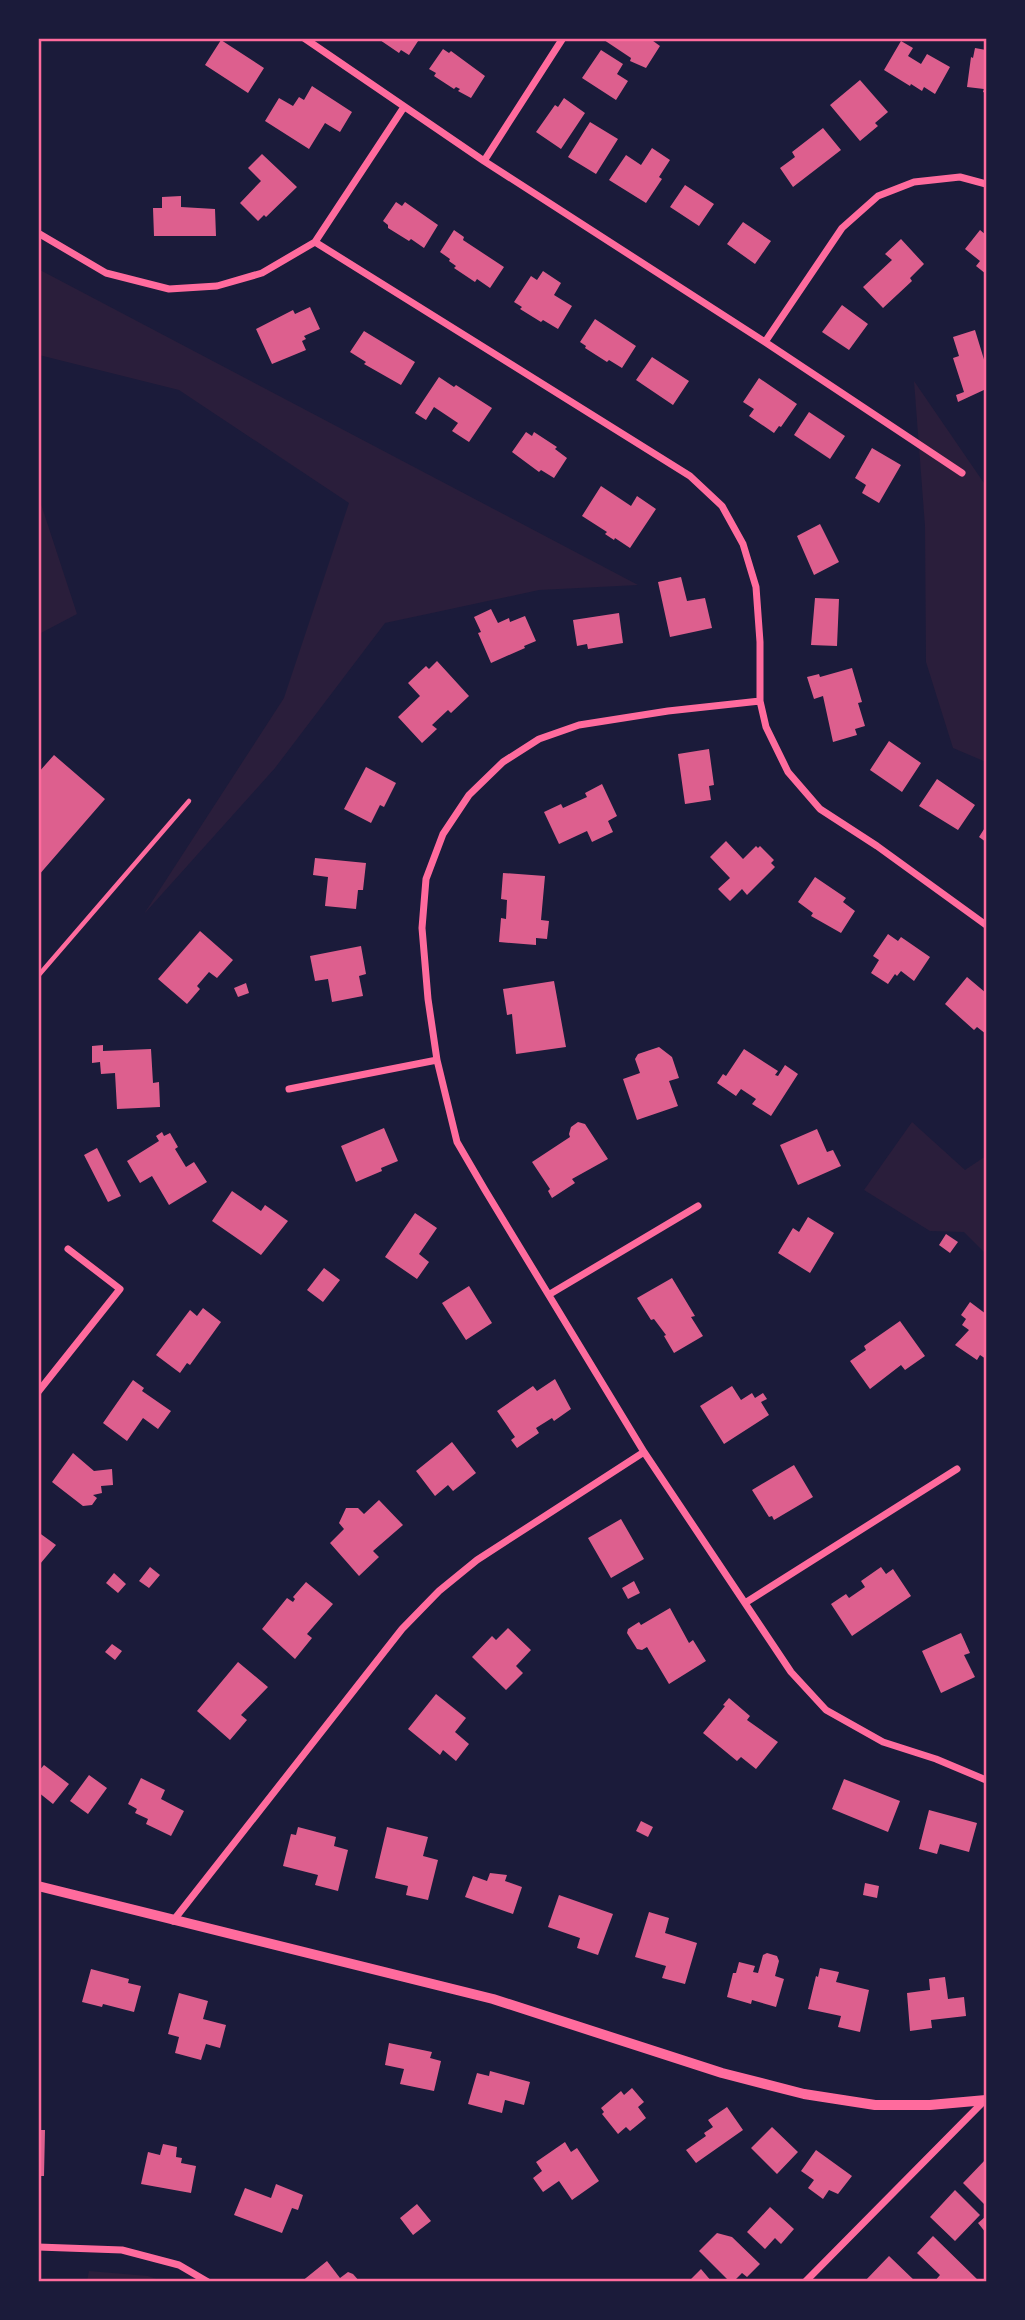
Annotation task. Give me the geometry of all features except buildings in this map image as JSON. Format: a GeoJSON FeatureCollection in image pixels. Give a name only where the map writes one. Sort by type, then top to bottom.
{"type":"FeatureCollection","features":[{"type":"Feature","properties":{"kind":"street"},"geometry":{"type":"LineString","coordinates":[[484,161],[563,38]]}},
{"type":"Feature","properties":{"kind":"street"},"geometry":{"type":"LineString","coordinates":[[307,39],[484,161],[962,473]]}},
{"type":"Feature","properties":{"kind":"street"},"geometry":{"type":"LineString","coordinates":[[38,233],[106,273],[169,289],[217,286],[262,273],[315,242],[404,107]]}},
{"type":"Feature","properties":{"kind":"street"},"geometry":{"type":"LineString","coordinates":[[765,342],[842,228],[878,196],[914,182],[960,177],[986,184]]}},
{"type":"Feature","properties":{"kind":"street"},"geometry":{"type":"LineString","coordinates":[[315,242],[690,477],[722,506],[743,544],[756,587],[760,701],[766,727],[788,772],[820,809],[877,846],[986,925]]}},
{"type":"Feature","properties":{"kind":"street"},"geometry":{"type":"LineString","coordinates":[[760,701],[668,711],[579,725],[539,739],[503,762],[469,795],[443,834],[426,879],[422,928],[437,1060],[457,1142],[645,1452],[791,1672],[826,1710],[883,1742],[936,1759],[986,1780]]}},
{"type":"Feature","properties":{"kind":"street"},"geometry":{"type":"LineString","coordinates":[[289,1089],[437,1060]]}},
{"type":"Feature","properties":{"kind":"street"},"geometry":{"type":"LineString","coordinates":[[550,1294],[698,1206]]}},
{"type":"Feature","properties":{"kind":"street"},"geometry":{"type":"LineString","coordinates":[[38,1392],[120,1289],[68,1249]]}},
{"type":"Feature","properties":{"kind":"street"},"geometry":{"type":"LineString","coordinates":[[173,1921],[401,1629],[439,1591],[477,1560],[645,1452]]}},
{"type":"Feature","properties":{"kind":"street"},"geometry":{"type":"LineString","coordinates":[[746,1603],[957,1469]]}},
{"type":"Feature","properties":{"kind":"street"},"geometry":{"type":"LineString","coordinates":[[38,1886],[494,1999],[722,2073],[804,2094],[875,2105],[930,2105],[986,2100]]}},
{"type":"Feature","properties":{"kind":"street"},"geometry":{"type":"LineString","coordinates":[[805,2281],[986,2100]]}},
{"type":"Feature","properties":{"kind":"street"},"geometry":{"type":"LineString","coordinates":[[38,2247],[122,2250],[179,2265],[208,2281]]}},
{"type":"Feature","properties":{"kind":"lane"},"geometry":{"type":"LineString","coordinates":[[38,976],[189,801]]}},
{"type":"Feature","properties":{"kind":"shaded area"},"geometry":{"type":"Polygon","coordinates":[[[40,270],[638,585],[539,590],[385,623],[275,768],[144,914],[284,698],[349,503],[179,390],[39,355],[40,270]]]}},
{"type":"Feature","properties":{"kind":"shaded area"},"geometry":{"type":"Polygon","coordinates":[[[914,381],[986,486],[986,762],[953,748],[926,662],[925,526],[914,381]]]}},
{"type":"Feature","properties":{"kind":"shaded area"},"geometry":{"type":"Polygon","coordinates":[[[39,498],[77,614],[38,634],[39,498]]]}},
{"type":"Feature","properties":{"kind":"shaded area"},"geometry":{"type":"Polygon","coordinates":[[[912,1122],[965,1170],[986,1156],[986,1254],[964,1232],[930,1231],[864,1190],[912,1122]]]}},
{"type":"Feature","properties":{"kind":"shaded area"},"geometry":{"type":"Polygon","coordinates":[[[89,2271],[148,2276],[162,2281],[87,2281],[89,2271]]]}}]}
